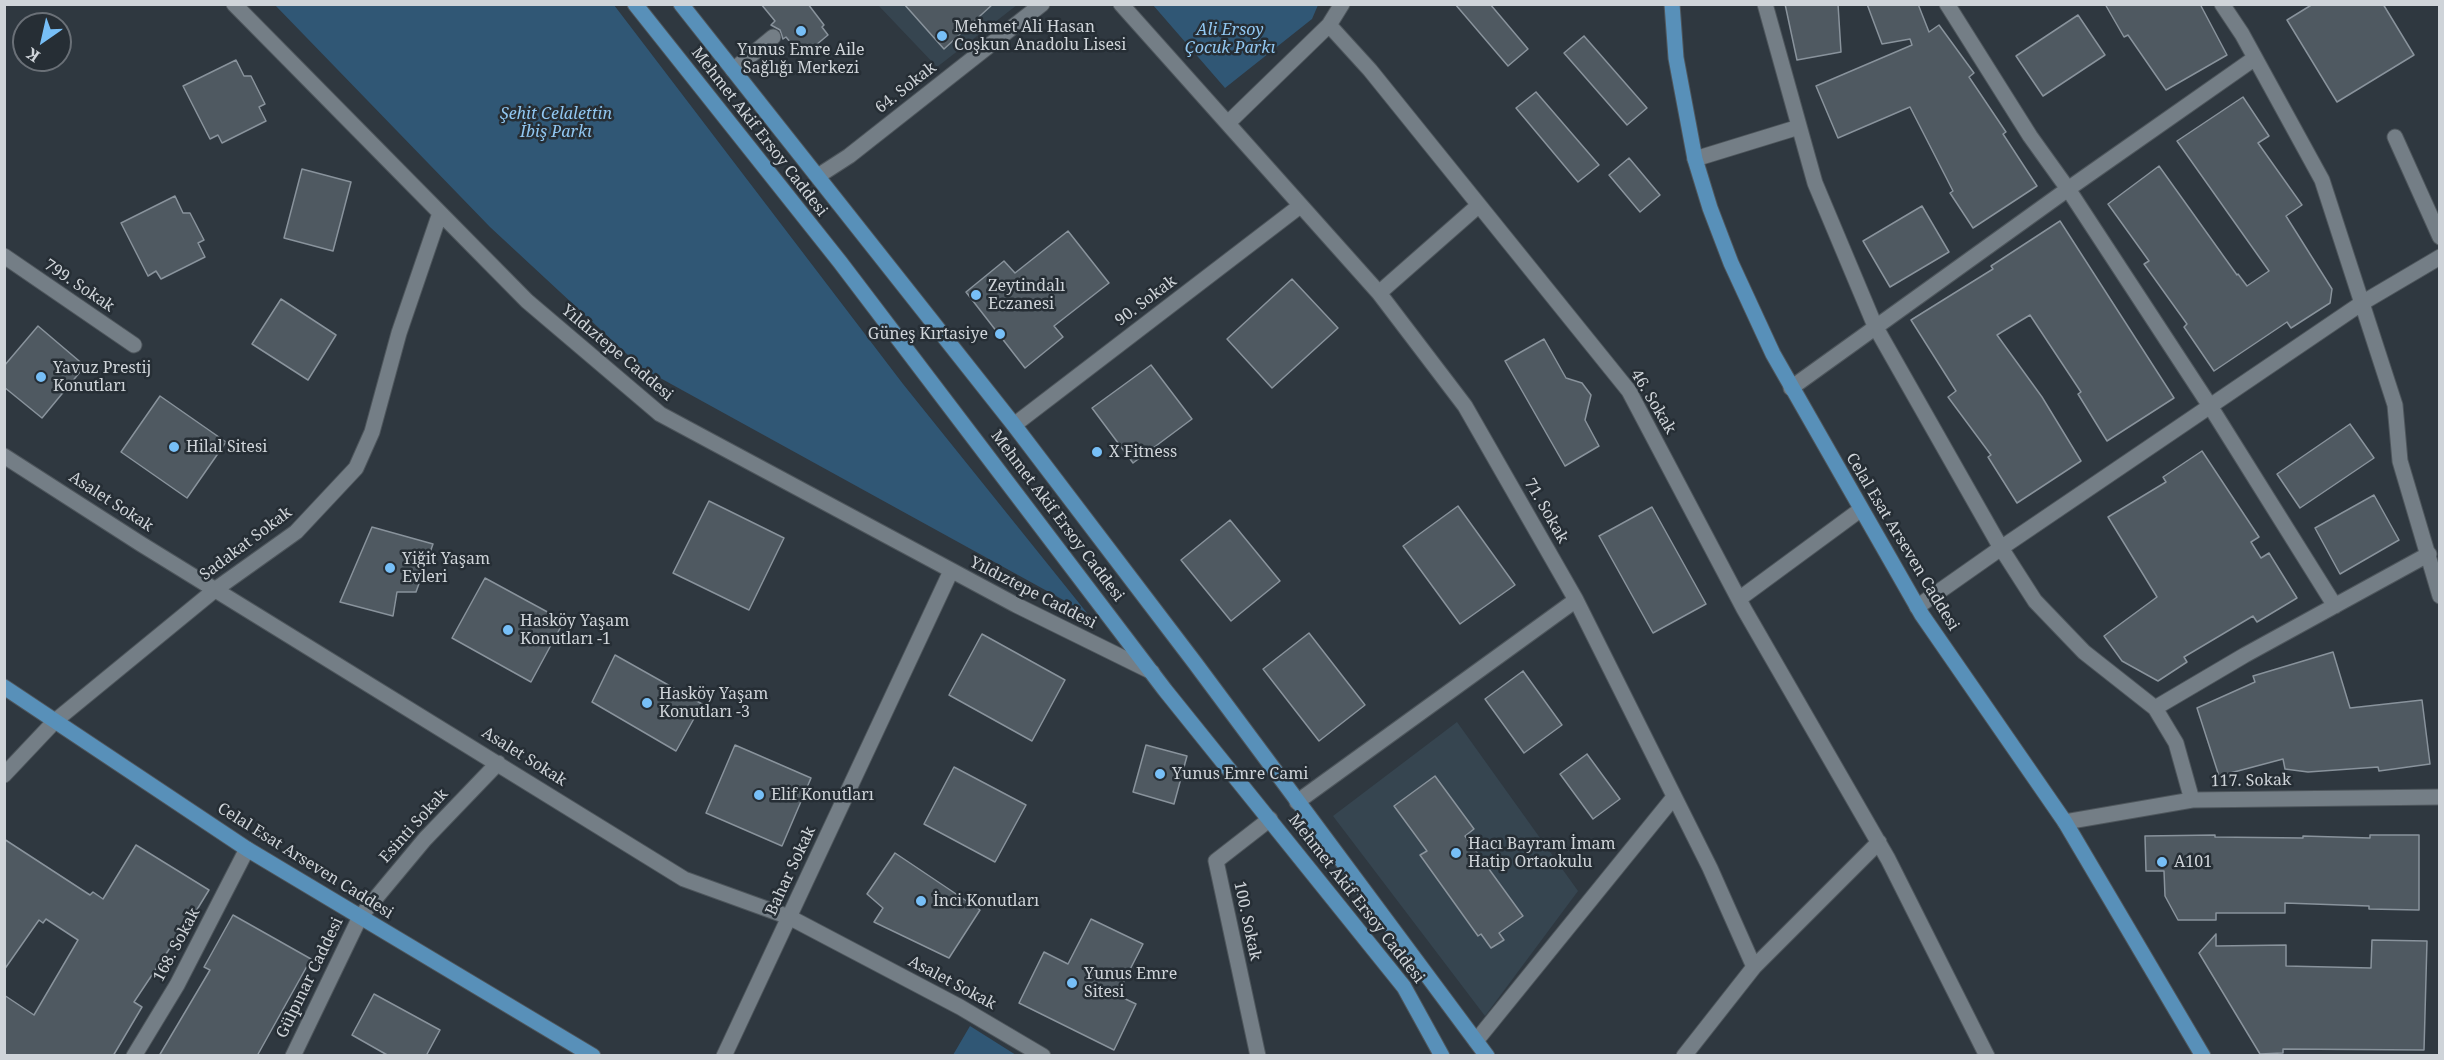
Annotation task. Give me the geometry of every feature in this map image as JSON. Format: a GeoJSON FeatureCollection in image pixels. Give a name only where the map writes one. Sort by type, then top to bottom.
{"type":"FeatureCollection","features":[{"type":"Feature","properties":{"kind":"main road","name":"Mehmet Akif Ersoy Caddesi"},"geometry":{"type":"LineString","coordinates":[[635,4],[840,262],[1152,672],[1404,987],[1442,1056]]}},
{"type":"Feature","properties":{"kind":"main road","name":"Mehmet Akif Ersoy Caddesi"},"geometry":{"type":"LineString","coordinates":[[681,4],[1014,425],[1487,1056]]}},
{"type":"Feature","properties":{"kind":"main road","name":"Celal Esat Arseven Caddesi"},"geometry":{"type":"LineString","coordinates":[[1672,4],[1682,103],[1695,159],[1710,208],[1752,310],[1791,388],[1917,608],[2066,822],[2203,1056]]}},
{"type":"Feature","properties":{"kind":"main road","name":"Celal Esat Arseven Caddesi"},"geometry":{"type":"LineString","coordinates":[[4,687],[247,849],[593,1056]]}},
{"type":"Feature","properties":{"kind":"street","name":"Yıldıztepe Caddesi"},"geometry":{"type":"LineString","coordinates":[[234,4],[527,301],[660,414],[951,571],[1152,672]]}},
{"type":"Feature","properties":{"kind":"street","name":"64. Sokak"},"geometry":{"type":"LineString","coordinates":[[818,176],[849,156],[1042,4]]}},
{"type":"Feature","properties":{"kind":"street","name":"71. Sokak"},"geometry":{"type":"LineString","coordinates":[[1121,4],[1379,293],[1465,406],[1576,600],[1710,868],[1754,967]]}},
{"type":"Feature","properties":{"kind":"street"},"geometry":{"type":"LineString","coordinates":[[1228,123],[1329,24],[1342,4]]}},
{"type":"Feature","properties":{"kind":"street"},"geometry":{"type":"LineString","coordinates":[[1765,4],[1815,183],[1875,326],[2001,548],[2035,602],[2084,652],[2155,708],[2176,743],[2192,800]]}},
{"type":"Feature","properties":{"kind":"street"},"geometry":{"type":"LineString","coordinates":[[1947,4],[2030,136],[2068,189],[2210,406],[2335,606]]}},
{"type":"Feature","properties":{"kind":"street"},"geometry":{"type":"LineString","coordinates":[[2222,4],[2318,168],[2395,405],[2400,461],[2429,554],[2439,596]]}},
{"type":"Feature","properties":{"kind":"street","name":"46. Sokak"},"geometry":{"type":"LineString","coordinates":[[1329,24],[1370,70],[1629,391],[1739,599],[1879,842],[1987,1056]]}},
{"type":"Feature","properties":{"kind":"street"},"geometry":{"type":"LineString","coordinates":[[733,70],[773,37]]}},
{"type":"Feature","properties":{"kind":"street"},"geometry":{"type":"LineString","coordinates":[[1791,388],[1875,326],[2255,58]]}},
{"type":"Feature","properties":{"kind":"street"},"geometry":{"type":"LineString","coordinates":[[1695,159],[1799,128]]}},
{"type":"Feature","properties":{"kind":"street"},"geometry":{"type":"LineString","coordinates":[[2395,137],[2439,237]]}},
{"type":"Feature","properties":{"kind":"street"},"geometry":{"type":"LineString","coordinates":[[1379,293],[1479,205]]}},
{"type":"Feature","properties":{"kind":"street","name":"90. Sokak"},"geometry":{"type":"LineString","coordinates":[[1014,425],[1300,206]]}},
{"type":"Feature","properties":{"kind":"street","name":"Sadakat Sokak"},"geometry":{"type":"LineString","coordinates":[[4,775],[54,721],[216,590],[296,532],[356,468],[372,432],[399,333],[440,213]]}},
{"type":"Feature","properties":{"kind":"street","name":"799. Sokak"},"geometry":{"type":"LineString","coordinates":[[4,256],[134,345]]}},
{"type":"Feature","properties":{"kind":"street"},"geometry":{"type":"LineString","coordinates":[[1917,608],[2001,548],[2362,303],[2439,257]]}},
{"type":"Feature","properties":{"kind":"street","name":"Asalet Sokak"},"geometry":{"type":"LineString","coordinates":[[4,456],[216,590],[684,879],[789,917],[960,1007],[1043,1056]]}},
{"type":"Feature","properties":{"kind":"street"},"geometry":{"type":"LineString","coordinates":[[1739,599],[1860,510]]}},
{"type":"Feature","properties":{"kind":"street"},"geometry":{"type":"LineString","coordinates":[[2155,708],[2429,554]]}},
{"type":"Feature","properties":{"kind":"street","name":"Bahar Sokak"},"geometry":{"type":"LineString","coordinates":[[724,1056],[951,571]]}},
{"type":"Feature","properties":{"kind":"street"},"geometry":{"type":"LineString","coordinates":[[1298,802],[1576,600]]}},
{"type":"Feature","properties":{"kind":"street","name":"Esinti Sokak"},"geometry":{"type":"LineString","coordinates":[[360,917],[425,839],[498,763]]}},
{"type":"Feature","properties":{"kind":"street"},"geometry":{"type":"LineString","coordinates":[[1476,1041],[1674,796]]}},
{"type":"Feature","properties":{"kind":"street","name":"117. Sokak"},"geometry":{"type":"LineString","coordinates":[[2066,822],[2192,800],[2439,797]]}},
{"type":"Feature","properties":{"kind":"street","name":"100. Sokak"},"geometry":{"type":"LineString","coordinates":[[1257,1056],[1216,861],[1270,819]]}},
{"type":"Feature","properties":{"kind":"street"},"geometry":{"type":"LineString","coordinates":[[1684,1056],[1754,967],[1879,842]]}},
{"type":"Feature","properties":{"kind":"street","name":"168. Sokak"},"geometry":{"type":"LineString","coordinates":[[134,1056],[177,985],[247,849]]}},
{"type":"Feature","properties":{"kind":"street","name":"Gülpınar Caddesi"},"geometry":{"type":"LineString","coordinates":[[293,1056],[360,917]]}},
{"type":"Feature","properties":{"kind":"shaded area","name":"Mehmet Ali Hasan Coşkun Anadolu Lisesi"},"geometry":{"type":"Polygon","coordinates":[[[878,5],[1017,5],[937,67],[878,5]]]}},
{"type":"Feature","properties":{"kind":"shaded area","name":"Hacı Bayram İmam Hatip Ortaokulu"},"geometry":{"type":"Polygon","coordinates":[[[1457,722],[1578,891],[1485,1016],[1333,816],[1457,722]]]}},
{"type":"Feature","properties":{"kind":"green space","name":"Şehit Celalettin İbiş Parkı"},"geometry":{"type":"Polygon","coordinates":[[[275,5],[614,5],[903,384],[1087,613],[642,368],[490,227],[275,5]]]}},
{"type":"Feature","properties":{"kind":"green space","name":"Ali Ersoy Çocuk Parkı"},"geometry":{"type":"Polygon","coordinates":[[[1153,5],[1318,5],[1312,19],[1225,88],[1153,5]]]}},
{"type":"Feature","properties":{"kind":"green space"},"geometry":{"type":"Polygon","coordinates":[[[970,1026],[1016,1055],[953,1055],[970,1026]]]}},
{"type":"Feature","properties":{"kind":"building","name":"Yunus Emre Aile Sağlığı Merkezi"},"geometry":{"type":"Polygon","coordinates":[[[761,4],[808,4],[824,25],[822,27],[828,35],[810,50],[808,47],[800,54],[786,37],[783,39],[780,30],[771,25],[775,21],[761,4]]]}},
{"type":"Feature","properties":{"kind":"building"},"geometry":{"type":"Polygon","coordinates":[[[904,4],[993,4],[944,49],[904,4]]]}},
{"type":"Feature","properties":{"kind":"building"},"geometry":{"type":"Polygon","coordinates":[[[1455,4],[1490,4],[1528,49],[1508,66],[1455,4]]]}},
{"type":"Feature","properties":{"kind":"building"},"geometry":{"type":"Polygon","coordinates":[[[1785,4],[1838,4],[1841,52],[1797,60],[1785,4]]]}},
{"type":"Feature","properties":{"kind":"building"},"geometry":{"type":"Polygon","coordinates":[[[1867,4],[1918,4],[1929,32],[1939,25],[1974,73],[1969,77],[2006,132],[2003,134],[2037,186],[1973,228],[1950,193],[1953,191],[1910,107],[1838,138],[1816,86],[1912,45],[1910,39],[1882,44],[1867,4]]]}},
{"type":"Feature","properties":{"kind":"building"},"geometry":{"type":"Polygon","coordinates":[[[2105,4],[2200,4],[2227,55],[2166,90],[2128,35],[2124,37],[2105,4]]]}},
{"type":"Feature","properties":{"kind":"building"},"geometry":{"type":"Polygon","coordinates":[[[2313,4],[2383,4],[2414,55],[2337,102],[2287,20],[2313,4]]]}},
{"type":"Feature","properties":{"kind":"building"},"geometry":{"type":"Polygon","coordinates":[[[2078,15],[2105,55],[2043,96],[2016,56],[2078,15]]]}},
{"type":"Feature","properties":{"kind":"building"},"geometry":{"type":"Polygon","coordinates":[[[1584,36],[1647,108],[1627,125],[1564,53],[1584,36]]]}},
{"type":"Feature","properties":{"kind":"building"},"geometry":{"type":"Polygon","coordinates":[[[236,60],[244,76],[251,76],[265,104],[259,107],[266,121],[222,143],[218,135],[210,139],[183,86],[236,60]]]}},
{"type":"Feature","properties":{"kind":"building"},"geometry":{"type":"Polygon","coordinates":[[[1536,92],[1599,165],[1578,182],[1516,108],[1536,92]]]}},
{"type":"Feature","properties":{"kind":"building"},"geometry":{"type":"Polygon","coordinates":[[[2243,97],[2269,136],[2258,143],[2302,205],[2286,216],[2332,289],[2330,303],[2291,328],[2287,322],[2214,371],[2184,327],[2187,324],[2144,264],[2149,261],[2108,204],[2159,166],[2247,286],[2269,271],[2177,141],[2243,97]]]}},
{"type":"Feature","properties":{"kind":"building"},"geometry":{"type":"Polygon","coordinates":[[[1629,158],[1660,195],[1640,212],[1609,175],[1629,158]]]}},
{"type":"Feature","properties":{"kind":"building"},"geometry":{"type":"Polygon","coordinates":[[[302,169],[351,182],[333,251],[284,238],[302,169]]]}},
{"type":"Feature","properties":{"kind":"building"},"geometry":{"type":"Polygon","coordinates":[[[175,196],[183,213],[190,213],[204,240],[198,243],[205,257],[161,279],[156,271],[148,276],[121,223],[175,196]]]}},
{"type":"Feature","properties":{"kind":"building"},"geometry":{"type":"Polygon","coordinates":[[[1922,206],[1949,252],[1890,287],[1863,241],[1922,206]]]}},
{"type":"Feature","properties":{"kind":"building"},"geometry":{"type":"Polygon","coordinates":[[[2060,221],[2174,398],[2107,441],[2078,394],[2081,392],[2030,315],[1997,335],[2042,397],[2081,461],[2017,503],[1988,457],[1991,455],[1948,397],[1956,391],[1911,320],[1993,269],[1991,266],[2060,221]]]}},
{"type":"Feature","properties":{"kind":"building"},"geometry":{"type":"Polygon","coordinates":[[[1068,231],[1109,283],[1054,326],[1063,337],[1025,368],[966,292],[1004,261],[1015,273],[1068,231]]]}},
{"type":"Feature","properties":{"kind":"building"},"geometry":{"type":"Polygon","coordinates":[[[1292,279],[1338,328],[1272,388],[1227,339],[1292,279]]]}},
{"type":"Feature","properties":{"kind":"building"},"geometry":{"type":"Polygon","coordinates":[[[281,299],[336,335],[308,380],[252,344],[281,299]]]}},
{"type":"Feature","properties":{"kind":"building","name":"Yavuz Prestij Konutları"},"geometry":{"type":"Polygon","coordinates":[[[38,326],[85,366],[42,418],[4,387],[4,366],[38,326]]]}},
{"type":"Feature","properties":{"kind":"building"},"geometry":{"type":"Polygon","coordinates":[[[1544,339],[1566,378],[1582,383],[1591,395],[1585,420],[1599,446],[1565,466],[1505,361],[1544,339]]]}},
{"type":"Feature","properties":{"kind":"building"},"geometry":{"type":"Polygon","coordinates":[[[1151,365],[1192,419],[1133,463],[1092,408],[1151,365]]]}},
{"type":"Feature","properties":{"kind":"building","name":"Hilal Sitesi"},"geometry":{"type":"Polygon","coordinates":[[[160,396],[226,442],[187,498],[121,452],[160,396]]]}},
{"type":"Feature","properties":{"kind":"building"},"geometry":{"type":"Polygon","coordinates":[[[2350,424],[2374,458],[2300,508],[2277,474],[2350,424]]]}},
{"type":"Feature","properties":{"kind":"building"},"geometry":{"type":"Polygon","coordinates":[[[2202,451],[2259,537],[2251,542],[2261,558],[2269,553],[2297,598],[2257,622],[2253,616],[2184,657],[2187,662],[2158,681],[2122,661],[2104,636],[2157,597],[2108,517],[2166,482],[2163,477],[2202,451]]]}},
{"type":"Feature","properties":{"kind":"building"},"geometry":{"type":"Polygon","coordinates":[[[2374,495],[2399,540],[2340,574],[2315,528],[2374,495]]]}},
{"type":"Feature","properties":{"kind":"building"},"geometry":{"type":"Polygon","coordinates":[[[709,501],[784,538],[749,610],[673,573],[709,501]]]}},
{"type":"Feature","properties":{"kind":"building"},"geometry":{"type":"Polygon","coordinates":[[[1458,506],[1515,585],[1460,624],[1403,546],[1458,506]]]}},
{"type":"Feature","properties":{"kind":"building"},"geometry":{"type":"Polygon","coordinates":[[[1652,507],[1706,604],[1653,633],[1599,536],[1652,507]]]}},
{"type":"Feature","properties":{"kind":"building"},"geometry":{"type":"Polygon","coordinates":[[[1230,520],[1280,581],[1231,621],[1181,560],[1230,520]]]}},
{"type":"Feature","properties":{"kind":"building","name":"Yiğit Yaşam Evleri"},"geometry":{"type":"Polygon","coordinates":[[[372,527],[433,544],[416,592],[397,592],[393,616],[340,602],[372,527]]]}},
{"type":"Feature","properties":{"kind":"building","name":"Hasköy Yaşam Konutları -1"},"geometry":{"type":"Polygon","coordinates":[[[485,578],[564,621],[531,682],[452,638],[485,578]]]}},
{"type":"Feature","properties":{"kind":"building"},"geometry":{"type":"Polygon","coordinates":[[[1309,633],[1365,705],[1319,741],[1263,669],[1309,633]]]}},
{"type":"Feature","properties":{"kind":"building"},"geometry":{"type":"Polygon","coordinates":[[[982,634],[1065,680],[1032,741],[949,695],[982,634]]]}},
{"type":"Feature","properties":{"kind":"building"},"geometry":{"type":"Polygon","coordinates":[[[2333,652],[2350,708],[2422,700],[2430,764],[2379,771],[2378,767],[2308,772],[2285,769],[2283,759],[2219,776],[2197,708],[2255,682],[2253,676],[2333,652]]]}},
{"type":"Feature","properties":{"kind":"building","name":"Hasköy Yaşam Konutları -3"},"geometry":{"type":"Polygon","coordinates":[[[615,655],[702,704],[676,751],[592,702],[615,655]]]}},
{"type":"Feature","properties":{"kind":"building"},"geometry":{"type":"Polygon","coordinates":[[[1523,671],[1562,725],[1524,753],[1485,699],[1523,671]]]}},
{"type":"Feature","properties":{"kind":"building","name":"Elif Konutları"},"geometry":{"type":"Polygon","coordinates":[[[735,745],[811,778],[782,846],[706,813],[735,745]]]}},
{"type":"Feature","properties":{"kind":"building","name":"Yunus Emre Cami"},"geometry":{"type":"Polygon","coordinates":[[[1146,745],[1187,756],[1174,804],[1133,792],[1146,745]]]}},
{"type":"Feature","properties":{"kind":"building"},"geometry":{"type":"Polygon","coordinates":[[[1587,754],[1620,799],[1593,819],[1560,774],[1587,754]]]}},
{"type":"Feature","properties":{"kind":"building"},"geometry":{"type":"Polygon","coordinates":[[[954,767],[1026,805],[995,862],[924,824],[954,767]]]}},
{"type":"Feature","properties":{"kind":"building"},"geometry":{"type":"Polygon","coordinates":[[[1435,776],[1474,829],[1465,836],[1523,916],[1499,933],[1504,940],[1491,948],[1481,934],[1478,936],[1420,855],[1427,851],[1394,806],[1435,776]]]}},
{"type":"Feature","properties":{"kind":"building"},"geometry":{"type":"Polygon","coordinates":[[[2215,835],[2215,837],[2370,838],[2370,835],[2419,835],[2419,910],[2285,903],[2285,913],[2216,913],[2216,920],[2178,920],[2165,896],[2164,871],[2146,871],[2145,836],[2215,835]]]}},
{"type":"Feature","properties":{"kind":"building"},"geometry":{"type":"Polygon","coordinates":[[[4,839],[90,895],[93,892],[103,899],[136,845],[209,890],[182,934],[180,933],[134,1002],[142,1007],[113,1056],[4,1056],[4,995],[34,1015],[78,940],[46,919],[43,923],[39,920],[4,970],[4,839]]]}},
{"type":"Feature","properties":{"kind":"building","name":"İnci Konutları"},"geometry":{"type":"Polygon","coordinates":[[[895,853],[980,910],[949,958],[874,922],[883,908],[867,894],[895,853]]]}},
{"type":"Feature","properties":{"kind":"building"},"geometry":{"type":"Polygon","coordinates":[[[233,915],[311,959],[257,1056],[159,1056],[210,970],[204,967],[233,915]]]}},
{"type":"Feature","properties":{"kind":"building","name":"Yunus Emre Sitesi"},"geometry":{"type":"Polygon","coordinates":[[[1091,919],[1143,944],[1117,995],[1136,1004],[1114,1050],[1019,1003],[1044,952],[1068,964],[1091,919]]]}},
{"type":"Feature","properties":{"kind":"building"},"geometry":{"type":"Polygon","coordinates":[[[2216,934],[2216,946],[2286,945],[2286,966],[2371,968],[2372,940],[2427,941],[2424,1050],[2283,1049],[2283,1053],[2260,1054],[2199,953],[2216,934]]]}},
{"type":"Feature","properties":{"kind":"building"},"geometry":{"type":"Polygon","coordinates":[[[374,994],[440,1030],[426,1056],[389,1056],[352,1035],[374,994]]]}},
{"type":"Feature","properties":{"kind":"place","name":"Yunus Emre Aile Sağlığı Merkezi"},"geometry":{"type":"Point","coordinates":[801,31]}},
{"type":"Feature","properties":{"kind":"place","name":"Mehmet Ali Hasan Coşkun Anadolu Lisesi"},"geometry":{"type":"Point","coordinates":[942,36]}},
{"type":"Feature","properties":{"kind":"place","name":"Zeytindalı Eczanesi"},"geometry":{"type":"Point","coordinates":[976,295]}},
{"type":"Feature","properties":{"kind":"place","name":"Güneş Kırtasiye"},"geometry":{"type":"Point","coordinates":[1000,334]}},
{"type":"Feature","properties":{"kind":"place","name":"Yavuz Prestij Konutları"},"geometry":{"type":"Point","coordinates":[41,377]}},
{"type":"Feature","properties":{"kind":"place","name":"Hilal Sitesi"},"geometry":{"type":"Point","coordinates":[174,447]}},
{"type":"Feature","properties":{"kind":"place","name":"X Fitness"},"geometry":{"type":"Point","coordinates":[1097,452]}},
{"type":"Feature","properties":{"kind":"place","name":"Yiğit Yaşam Evleri"},"geometry":{"type":"Point","coordinates":[390,568]}},
{"type":"Feature","properties":{"kind":"place","name":"Hasköy Yaşam Konutları -1"},"geometry":{"type":"Point","coordinates":[508,630]}},
{"type":"Feature","properties":{"kind":"place","name":"Hasköy Yaşam Konutları -3"},"geometry":{"type":"Point","coordinates":[647,703]}},
{"type":"Feature","properties":{"kind":"place","name":"Yunus Emre Cami"},"geometry":{"type":"Point","coordinates":[1160,774]}},
{"type":"Feature","properties":{"kind":"place","name":"Elif Konutları"},"geometry":{"type":"Point","coordinates":[759,795]}},
{"type":"Feature","properties":{"kind":"place","name":"Hacı Bayram İmam Hatip Ortaokulu"},"geometry":{"type":"Point","coordinates":[1456,853]}},
{"type":"Feature","properties":{"kind":"place","name":"A101"},"geometry":{"type":"Point","coordinates":[2162,862]}},
{"type":"Feature","properties":{"kind":"place","name":"İnci Konutları"},"geometry":{"type":"Point","coordinates":[921,901]}},
{"type":"Feature","properties":{"kind":"place","name":"Yunus Emre Sitesi"},"geometry":{"type":"Point","coordinates":[1072,983]}}]}
